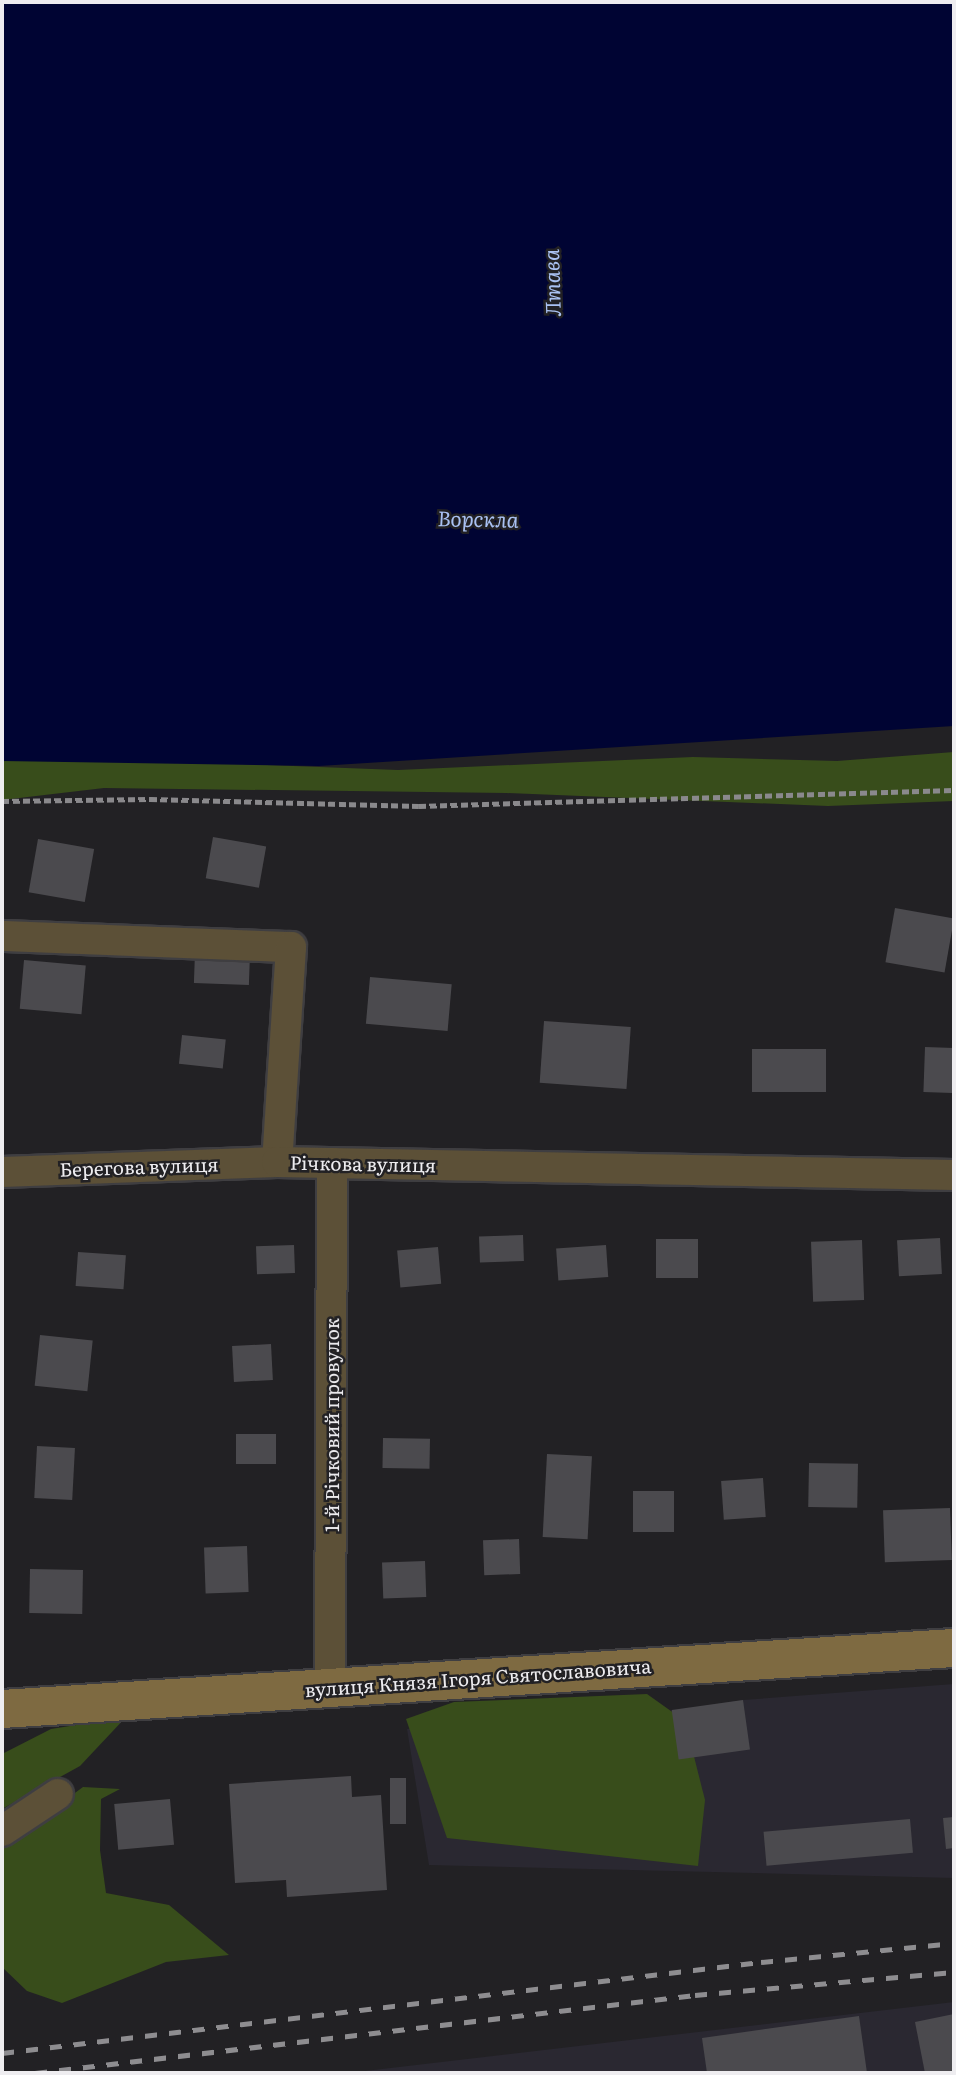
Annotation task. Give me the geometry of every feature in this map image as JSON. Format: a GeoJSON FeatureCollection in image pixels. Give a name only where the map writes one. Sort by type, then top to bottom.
{"type":"FeatureCollection","features":[{"type":"Feature","properties":{"kind":"street","name":"Річкова вулиця"},"geometry":{"type":"LineString","coordinates":[[2,936],[290,947],[277,1162],[954,1175]]}},
{"type":"Feature","properties":{"kind":"street","name":"Берегова вулиця"},"geometry":{"type":"LineString","coordinates":[[2,1172],[277,1162]]}},
{"type":"Feature","properties":{"kind":"street","name":"1-й Річковий провулок"},"geometry":{"type":"LineString","coordinates":[[330,1687],[332,1163]]}},
{"type":"Feature","properties":{"kind":"street","name":"вулиця Князя Ігоря Святославовича"},"geometry":{"type":"LineString","coordinates":[[2,1709],[954,1648]]}},
{"type":"Feature","properties":{"kind":"street"},"geometry":{"type":"LineString","coordinates":[[2,1831],[58,1794]]}},
{"type":"Feature","properties":{"kind":"path"},"geometry":{"type":"LineString","coordinates":[[2,801],[150,799],[419,806],[954,790]]}},
{"type":"Feature","properties":{"kind":"shaded area"},"geometry":{"type":"Polygon","coordinates":[[[954,1684],[954,1878],[429,1865],[407,1729],[672,1711],[743,1700],[954,1684]]]}},
{"type":"Feature","properties":{"kind":"shaded area"},"geometry":{"type":"Polygon","coordinates":[[[954,2002],[954,2073],[348,2073],[954,2002]]]}},
{"type":"Feature","properties":{"kind":"green space"},"geometry":{"type":"Polygon","coordinates":[[[954,752],[954,801],[828,806],[506,793],[104,788],[2,800],[2,755],[398,770],[693,757],[837,761],[954,752]]]}},
{"type":"Feature","properties":{"kind":"green space"},"geometry":{"type":"Polygon","coordinates":[[[647,1694],[685,1721],[705,1800],[698,1866],[447,1838],[406,1719],[454,1702],[647,1694]]]}},
{"type":"Feature","properties":{"kind":"green space"},"geometry":{"type":"Polygon","coordinates":[[[126,1717],[80,1766],[2,1809],[2,1754],[51,1729],[126,1717]]]}},
{"type":"Feature","properties":{"kind":"green space"},"geometry":{"type":"Polygon","coordinates":[[[83,1787],[120,1789],[101,1799],[100,1850],[106,1893],[169,1905],[229,1955],[166,1962],[62,2003],[27,1991],[2,1967],[2,1847],[83,1787]]]}},
{"type":"Feature","properties":{"kind":"water"},"geometry":{"type":"Polygon","coordinates":[[[954,2],[954,726],[319,766],[2,761],[2,4],[954,2]]]}},
{"type":"Feature","properties":{"kind":"building"},"geometry":{"type":"Polygon","coordinates":[[[213,837],[266,846],[259,888],[206,878],[213,837]]]}},
{"type":"Feature","properties":{"kind":"building"},"geometry":{"type":"Polygon","coordinates":[[[38,839],[94,849],[85,902],[29,892],[38,839]]]}},
{"type":"Feature","properties":{"kind":"building"},"geometry":{"type":"Polygon","coordinates":[[[895,908],[954,918],[945,973],[885,962],[895,908]]]}},
{"type":"Feature","properties":{"kind":"building"},"geometry":{"type":"Polygon","coordinates":[[[195,952],[250,954],[249,985],[194,983],[195,952]]]}},
{"type":"Feature","properties":{"kind":"building"},"geometry":{"type":"Polygon","coordinates":[[[24,960],[86,965],[81,1014],[20,1009],[24,960]]]}},
{"type":"Feature","properties":{"kind":"building"},"geometry":{"type":"Polygon","coordinates":[[[370,977],[452,984],[448,1031],[366,1024],[370,977]]]}},
{"type":"Feature","properties":{"kind":"building"},"geometry":{"type":"Polygon","coordinates":[[[544,1021],[631,1027],[626,1089],[540,1083],[544,1021]]]}},
{"type":"Feature","properties":{"kind":"building"},"geometry":{"type":"Polygon","coordinates":[[[182,1035],[226,1040],[223,1068],[179,1064],[182,1035]]]}},
{"type":"Feature","properties":{"kind":"building"},"geometry":{"type":"Polygon","coordinates":[[[925,1047],[954,1048],[952,1093],[923,1092],[925,1047]]]}},
{"type":"Feature","properties":{"kind":"building"},"geometry":{"type":"Polygon","coordinates":[[[752,1049],[826,1049],[826,1092],[752,1092],[752,1049]]]}},
{"type":"Feature","properties":{"kind":"building"},"geometry":{"type":"Polygon","coordinates":[[[523,1235],[524,1261],[480,1263],[479,1237],[523,1235]]]}},
{"type":"Feature","properties":{"kind":"building"},"geometry":{"type":"Polygon","coordinates":[[[940,1238],[942,1274],[899,1276],[897,1240],[940,1238]]]}},
{"type":"Feature","properties":{"kind":"building"},"geometry":{"type":"Polygon","coordinates":[[[656,1239],[698,1239],[698,1278],[656,1278],[656,1239]]]}},
{"type":"Feature","properties":{"kind":"building"},"geometry":{"type":"Polygon","coordinates":[[[862,1240],[864,1300],[813,1302],[811,1242],[862,1240]]]}},
{"type":"Feature","properties":{"kind":"building"},"geometry":{"type":"Polygon","coordinates":[[[294,1245],[295,1273],[257,1274],[256,1246],[294,1245]]]}},
{"type":"Feature","properties":{"kind":"building"},"geometry":{"type":"Polygon","coordinates":[[[606,1245],[608,1277],[558,1280],[556,1248],[606,1245]]]}},
{"type":"Feature","properties":{"kind":"building"},"geometry":{"type":"Polygon","coordinates":[[[438,1247],[441,1284],[400,1287],[397,1251],[438,1247]]]}},
{"type":"Feature","properties":{"kind":"building"},"geometry":{"type":"Polygon","coordinates":[[[78,1252],[126,1255],[124,1289],[76,1286],[78,1252]]]}},
{"type":"Feature","properties":{"kind":"building"},"geometry":{"type":"Polygon","coordinates":[[[40,1335],[93,1341],[87,1391],[35,1386],[40,1335]]]}},
{"type":"Feature","properties":{"kind":"building"},"geometry":{"type":"Polygon","coordinates":[[[271,1344],[273,1380],[234,1382],[232,1346],[271,1344]]]}},
{"type":"Feature","properties":{"kind":"building"},"geometry":{"type":"Polygon","coordinates":[[[236,1434],[276,1434],[276,1464],[236,1464],[236,1434]]]}},
{"type":"Feature","properties":{"kind":"building"},"geometry":{"type":"Polygon","coordinates":[[[383,1438],[430,1439],[429,1469],[382,1468],[383,1438]]]}},
{"type":"Feature","properties":{"kind":"building"},"geometry":{"type":"Polygon","coordinates":[[[37,1446],[75,1448],[72,1500],[34,1498],[37,1446]]]}},
{"type":"Feature","properties":{"kind":"building"},"geometry":{"type":"Polygon","coordinates":[[[547,1454],[592,1456],[588,1539],[543,1537],[547,1454]]]}},
{"type":"Feature","properties":{"kind":"building"},"geometry":{"type":"Polygon","coordinates":[[[809,1463],[858,1464],[857,1508],[808,1507],[809,1463]]]}},
{"type":"Feature","properties":{"kind":"building"},"geometry":{"type":"Polygon","coordinates":[[[763,1478],[766,1517],[724,1520],[721,1481],[763,1478]]]}},
{"type":"Feature","properties":{"kind":"building"},"geometry":{"type":"Polygon","coordinates":[[[633,1491],[674,1491],[674,1532],[633,1532],[633,1491]]]}},
{"type":"Feature","properties":{"kind":"building"},"geometry":{"type":"Polygon","coordinates":[[[950,1508],[952,1560],[885,1562],[883,1510],[950,1508]]]}},
{"type":"Feature","properties":{"kind":"building"},"geometry":{"type":"Polygon","coordinates":[[[519,1539],[520,1574],[484,1575],[483,1540],[519,1539]]]}},
{"type":"Feature","properties":{"kind":"building"},"geometry":{"type":"Polygon","coordinates":[[[247,1546],[249,1592],[206,1593],[204,1548],[247,1546]]]}},
{"type":"Feature","properties":{"kind":"building"},"geometry":{"type":"Polygon","coordinates":[[[425,1561],[426,1597],[383,1598],[382,1563],[425,1561]]]}},
{"type":"Feature","properties":{"kind":"building"},"geometry":{"type":"Polygon","coordinates":[[[30,1569],[83,1570],[82,1614],[29,1613],[30,1569]]]}},
{"type":"Feature","properties":{"kind":"building"},"geometry":{"type":"Polygon","coordinates":[[[743,1700],[750,1750],[679,1760],[672,1710],[743,1700]]]}},
{"type":"Feature","properties":{"kind":"building"},"geometry":{"type":"Polygon","coordinates":[[[351,1776],[352,1797],[381,1795],[387,1890],[287,1897],[286,1880],[235,1883],[229,1784],[351,1776]]]}},
{"type":"Feature","properties":{"kind":"building"},"geometry":{"type":"Polygon","coordinates":[[[390,1778],[406,1778],[406,1824],[390,1824],[390,1778]]]}},
{"type":"Feature","properties":{"kind":"building"},"geometry":{"type":"Polygon","coordinates":[[[170,1799],[174,1845],[118,1850],[114,1804],[170,1799]]]}},
{"type":"Feature","properties":{"kind":"building"},"geometry":{"type":"Polygon","coordinates":[[[954,1817],[954,1848],[946,1849],[943,1818],[954,1817]]]}},
{"type":"Feature","properties":{"kind":"building"},"geometry":{"type":"Polygon","coordinates":[[[910,1819],[913,1853],[767,1866],[764,1832],[910,1819]]]}},
{"type":"Feature","properties":{"kind":"building"},"geometry":{"type":"Polygon","coordinates":[[[954,2014],[954,2071],[925,2073],[915,2022],[954,2014]]]}},
{"type":"Feature","properties":{"kind":"building"},"geometry":{"type":"Polygon","coordinates":[[[859,2016],[867,2073],[707,2073],[702,2038],[859,2016]]]}},
{"type":"Feature","properties":{"kind":"railway"},"geometry":{"type":"LineString","coordinates":[[2,2053],[761,1962],[954,1943]]}},
{"type":"Feature","properties":{"kind":"railway"},"geometry":{"type":"LineString","coordinates":[[35,2073],[695,1995],[954,1972]]}},
{"type":"Feature","properties":{"kind":"water label","name":"Лтава"},"geometry":{"type":"Point","coordinates":[551,283]}},
{"type":"Feature","properties":{"kind":"water label","name":"Ворскла"},"geometry":{"type":"Point","coordinates":[478,518]}}]}
